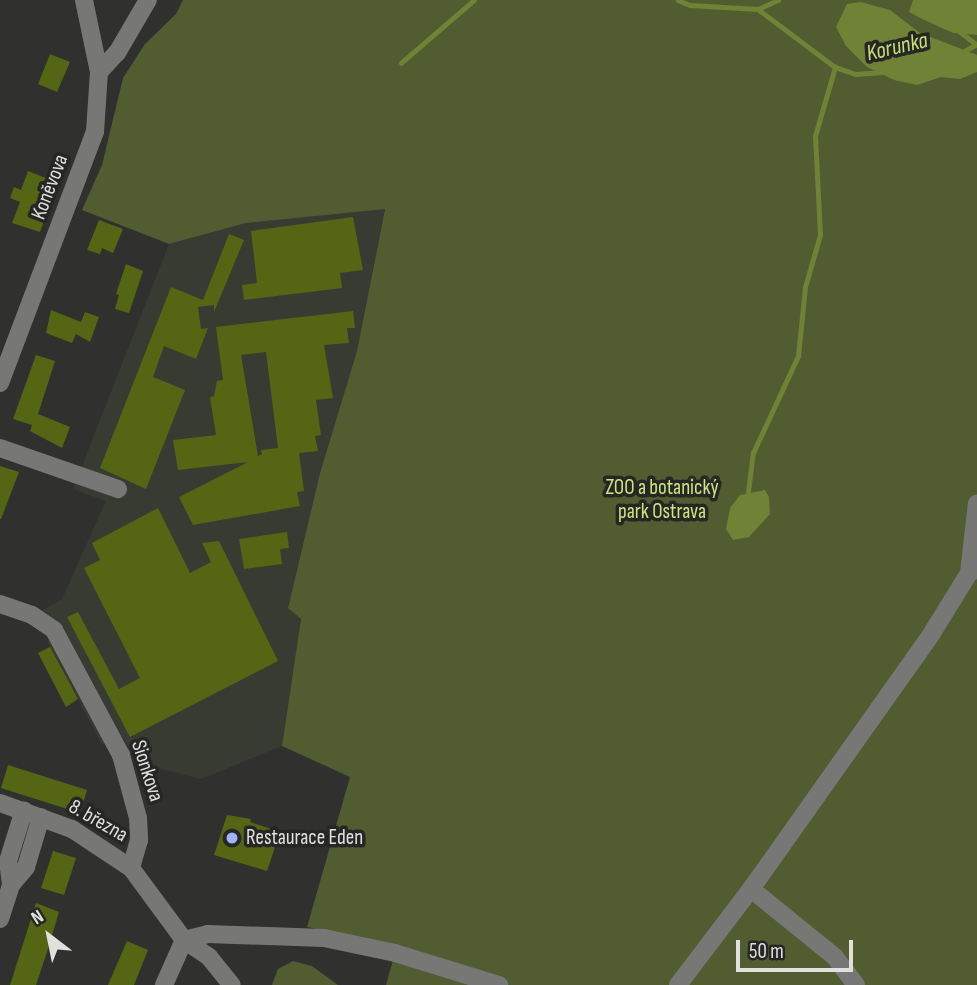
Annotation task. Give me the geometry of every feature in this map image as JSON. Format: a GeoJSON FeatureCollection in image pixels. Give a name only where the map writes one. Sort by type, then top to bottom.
{"type":"FeatureCollection","features":[{"type":"Feature","properties":{"kind":"street","name":"Koněvova"},"geometry":{"type":"LineString","coordinates":[[0,383],[95,132],[99,72],[84,0]]}},
{"type":"Feature","properties":{"kind":"street"},"geometry":{"type":"LineString","coordinates":[[99,72],[117,53],[148,0]]}},
{"type":"Feature","properties":{"kind":"street"},"geometry":{"type":"LineString","coordinates":[[0,448],[118,489]]}},
{"type":"Feature","properties":{"kind":"street"},"geometry":{"type":"LineString","coordinates":[[678,985],[751,889],[973,571],[977,503]]}},
{"type":"Feature","properties":{"kind":"street","name":"Sionkova"},"geometry":{"type":"LineString","coordinates":[[0,604],[32,615],[54,630],[121,755],[138,818],[139,840],[131,868]]}},
{"type":"Feature","properties":{"kind":"street","name":"8. března"},"geometry":{"type":"LineString","coordinates":[[0,803],[72,829],[131,868]]}},
{"type":"Feature","properties":{"kind":"street"},"geometry":{"type":"LineString","coordinates":[[0,919],[11,885],[8,861],[32,814]]}},
{"type":"Feature","properties":{"kind":"street"},"geometry":{"type":"LineString","coordinates":[[131,868],[184,940],[209,957],[232,985]]}},
{"type":"Feature","properties":{"kind":"street"},"geometry":{"type":"LineString","coordinates":[[751,889],[835,957],[856,985]]}},
{"type":"Feature","properties":{"kind":"street"},"geometry":{"type":"LineString","coordinates":[[184,940],[208,934],[324,938],[395,953],[499,985]]}},
{"type":"Feature","properties":{"kind":"street"},"geometry":{"type":"LineString","coordinates":[[164,985],[184,940]]}},
{"type":"Feature","properties":{"kind":"shaded area"},"geometry":{"type":"Polygon","coordinates":[[[385,208],[357,351],[320,473],[288,607],[301,619],[282,746],[201,779],[138,763],[122,736],[102,745],[78,699],[66,707],[38,653],[50,647],[47,642],[65,631],[39,612],[62,599],[106,501],[73,489],[169,244],[246,223],[385,208]]]}},
{"type":"Feature","properties":{"kind":"green space","name":"ZOO a botanický park Ostrava"},"geometry":{"type":"Polygon","coordinates":[[[183,0],[977,0],[977,985],[386,985],[397,946],[307,927],[350,777],[282,746],[301,619],[288,608],[320,473],[357,351],[385,209],[246,223],[169,244],[82,210],[102,165],[123,78],[145,44],[176,14],[183,0]]]}},
{"type":"Feature","properties":{"kind":"green space"},"geometry":{"type":"Polygon","coordinates":[[[293,961],[312,966],[338,985],[272,985],[278,969],[293,961]]]}},
{"type":"Feature","properties":{"kind":"water"},"geometry":{"type":"Polygon","coordinates":[[[913,0],[977,0],[977,35],[953,33],[909,12],[913,0]]]}},
{"type":"Feature","properties":{"kind":"water"},"geometry":{"type":"Polygon","coordinates":[[[861,2],[890,10],[920,33],[977,55],[977,72],[960,79],[941,77],[917,85],[894,80],[867,67],[846,46],[836,27],[847,4],[861,2]]]}},
{"type":"Feature","properties":{"kind":"water"},"geometry":{"type":"Polygon","coordinates":[[[765,490],[769,497],[770,514],[749,537],[733,540],[726,529],[730,508],[740,495],[765,490]]]}},
{"type":"Feature","properties":{"kind":"building"},"geometry":{"type":"Polygon","coordinates":[[[50,54],[70,62],[57,92],[38,84],[50,54]]]}},
{"type":"Feature","properties":{"kind":"building"},"geometry":{"type":"Polygon","coordinates":[[[28,171],[58,183],[40,232],[12,223],[20,202],[10,198],[14,187],[21,190],[28,171]]]}},
{"type":"Feature","properties":{"kind":"building"},"geometry":{"type":"Polygon","coordinates":[[[353,217],[363,270],[340,273],[342,288],[244,300],[242,285],[257,283],[251,231],[353,217]]]}},
{"type":"Feature","properties":{"kind":"building"},"geometry":{"type":"Polygon","coordinates":[[[99,220],[123,229],[113,253],[102,248],[100,254],[87,250],[99,220]]]}},
{"type":"Feature","properties":{"kind":"building"},"geometry":{"type":"Polygon","coordinates":[[[229,234],[244,240],[214,312],[214,305],[198,307],[201,329],[208,328],[196,359],[164,346],[153,377],[185,390],[146,489],[100,468],[171,287],[203,300],[229,234]]]}},
{"type":"Feature","properties":{"kind":"building"},"geometry":{"type":"Polygon","coordinates":[[[126,264],[143,271],[129,313],[115,309],[119,295],[116,294],[126,264]]]}},
{"type":"Feature","properties":{"kind":"building"},"geometry":{"type":"Polygon","coordinates":[[[51,310],[81,322],[85,312],[99,317],[90,342],[76,334],[72,343],[46,333],[51,310]]]}},
{"type":"Feature","properties":{"kind":"building"},"geometry":{"type":"Polygon","coordinates":[[[353,311],[355,328],[347,328],[349,343],[324,345],[333,398],[316,400],[321,435],[315,436],[318,451],[299,453],[304,491],[297,492],[300,506],[193,525],[179,497],[248,462],[178,470],[173,440],[216,435],[210,397],[214,396],[217,381],[223,380],[216,327],[353,311]],[[266,352],[241,355],[258,456],[262,454],[261,450],[278,448],[266,352]]]}},
{"type":"Feature","properties":{"kind":"building"},"geometry":{"type":"Polygon","coordinates":[[[36,355],[55,361],[38,414],[70,427],[62,448],[30,431],[32,425],[13,419],[36,355]]]}},
{"type":"Feature","properties":{"kind":"building"},"geometry":{"type":"Polygon","coordinates":[[[0,466],[19,472],[1,519],[0,519],[0,466]]]}},
{"type":"Feature","properties":{"kind":"building"},"geometry":{"type":"Polygon","coordinates":[[[158,508],[190,573],[211,562],[202,543],[219,541],[278,661],[130,737],[67,617],[78,612],[119,689],[140,678],[84,568],[100,560],[92,543],[158,508]]]}},
{"type":"Feature","properties":{"kind":"building"},"geometry":{"type":"Polygon","coordinates":[[[287,532],[289,548],[280,549],[282,564],[244,569],[239,539],[287,532]]]}},
{"type":"Feature","properties":{"kind":"building"},"geometry":{"type":"Polygon","coordinates":[[[50,647],[78,699],[66,707],[38,653],[50,647]]]}},
{"type":"Feature","properties":{"kind":"building"},"geometry":{"type":"Polygon","coordinates":[[[8,765],[87,790],[80,813],[1,788],[8,765]]]}},
{"type":"Feature","properties":{"kind":"building"},"geometry":{"type":"Polygon","coordinates":[[[227,815],[251,819],[250,822],[280,832],[267,871],[214,855],[227,815]]]}},
{"type":"Feature","properties":{"kind":"building"},"geometry":{"type":"Polygon","coordinates":[[[53,851],[76,858],[64,895],[41,888],[53,851]]]}},
{"type":"Feature","properties":{"kind":"building"},"geometry":{"type":"Polygon","coordinates":[[[36,903],[59,912],[47,952],[36,985],[10,985],[36,903]]]}},
{"type":"Feature","properties":{"kind":"building"},"geometry":{"type":"Polygon","coordinates":[[[127,941],[148,950],[134,985],[108,985],[127,941]]]}},
{"type":"Feature","properties":{"kind":"waterway"},"geometry":{"type":"LineString","coordinates":[[401,63],[474,0]]}},
{"type":"Feature","properties":{"kind":"waterway","name":"Korunka"},"geometry":{"type":"LineString","coordinates":[[678,0],[690,5],[758,9],[835,67],[855,74],[883,72]]}},
{"type":"Feature","properties":{"kind":"waterway"},"geometry":{"type":"LineString","coordinates":[[758,9],[778,0]]}},
{"type":"Feature","properties":{"kind":"waterway"},"geometry":{"type":"LineString","coordinates":[[958,30],[976,44]]}},
{"type":"Feature","properties":{"kind":"waterway","name":"Korunka"},"geometry":{"type":"LineString","coordinates":[[963,52],[977,44]]}},
{"type":"Feature","properties":{"kind":"waterway"},"geometry":{"type":"LineString","coordinates":[[748,492],[753,453],[798,356],[805,287],[820,235],[815,136],[835,67]]}},
{"type":"Feature","properties":{"kind":"place","name":"Restaurace Eden"},"geometry":{"type":"Point","coordinates":[232,838]}}]}
